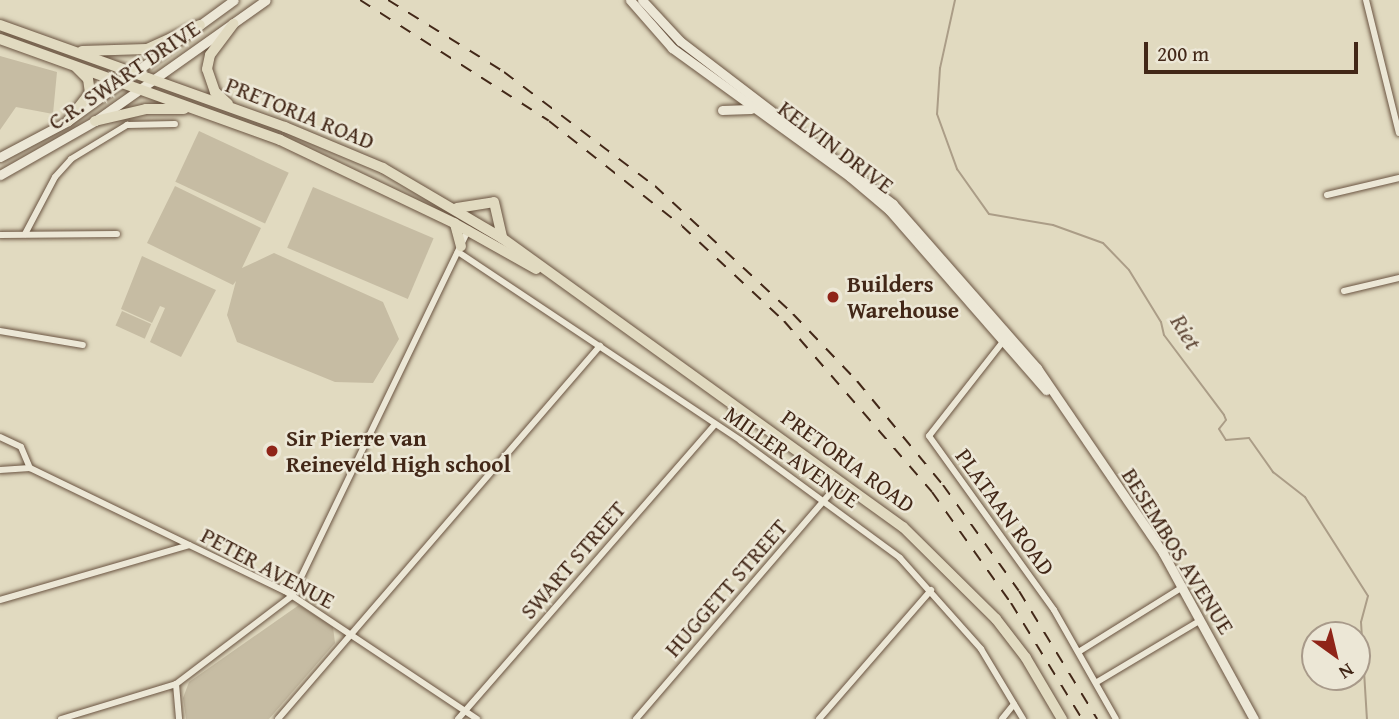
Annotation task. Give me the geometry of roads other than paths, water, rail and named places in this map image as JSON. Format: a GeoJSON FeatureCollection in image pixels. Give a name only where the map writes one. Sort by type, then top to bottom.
{"type":"FeatureCollection","features":[{"type":"Feature","properties":{"kind":"main road","name":"PRETORIA ROAD"},"geometry":{"type":"LineString","coordinates":[[2,24],[232,108],[383,168],[502,238],[563,284],[842,479],[921,542],[982,602],[1026,659],[1062,719]]}},
{"type":"Feature","properties":{"kind":"main road"},"geometry":{"type":"LineString","coordinates":[[232,108],[215,92],[207,69],[210,55],[233,24]]}},
{"type":"Feature","properties":{"kind":"main road"},"geometry":{"type":"LineString","coordinates":[[69,50],[147,49],[200,25]]}},
{"type":"Feature","properties":{"kind":"main road","name":"PRETORIA ROAD"},"geometry":{"type":"LineString","coordinates":[[0,39],[280,139],[455,224],[563,284]]}},
{"type":"Feature","properties":{"kind":"main road"},"geometry":{"type":"LineString","coordinates":[[68,121],[90,93],[88,79],[75,66]]}},
{"type":"Feature","properties":{"kind":"main road"},"geometry":{"type":"LineString","coordinates":[[95,121],[146,109],[194,109]]}},
{"type":"Feature","properties":{"kind":"main road"},"geometry":{"type":"LineString","coordinates":[[454,208],[493,202],[502,238]]}},
{"type":"Feature","properties":{"kind":"main road"},"geometry":{"type":"LineString","coordinates":[[455,224],[460,249]]}},
{"type":"Feature","properties":{"kind":"street","name":"C.R. SWART DRIVE"},"geometry":{"type":"LineString","coordinates":[[0,157],[68,121],[234,0]]}},
{"type":"Feature","properties":{"kind":"street","name":"C.R. SWART DRIVE"},"geometry":{"type":"LineString","coordinates":[[0,175],[95,121],[266,0]]}},
{"type":"Feature","properties":{"kind":"street","name":"KELVIN DRIVE"},"geometry":{"type":"LineString","coordinates":[[630,0],[672,48],[752,109],[850,177],[889,210],[1005,339]]}},
{"type":"Feature","properties":{"kind":"street","name":"KELVIN DRIVE"},"geometry":{"type":"LineString","coordinates":[[642,0],[680,41],[893,204],[1061,406]]}},
{"type":"Feature","properties":{"kind":"street"},"geometry":{"type":"LineString","coordinates":[[1366,0],[1399,133]]}},
{"type":"Feature","properties":{"kind":"street"},"geometry":{"type":"LineString","coordinates":[[722,110],[752,109]]}},
{"type":"Feature","properties":{"kind":"street"},"geometry":{"type":"LineString","coordinates":[[25,234],[55,177],[71,159],[122,127],[175,124]]}},
{"type":"Feature","properties":{"kind":"street"},"geometry":{"type":"LineString","coordinates":[[1327,195],[1399,178]]}},
{"type":"Feature","properties":{"kind":"street"},"geometry":{"type":"LineString","coordinates":[[61,719],[176,684],[292,596],[474,221]]}},
{"type":"Feature","properties":{"kind":"street"},"geometry":{"type":"LineString","coordinates":[[0,235],[117,234]]}},
{"type":"Feature","properties":{"kind":"street","name":"MILLER AVENUE"},"geometry":{"type":"LineString","coordinates":[[460,249],[825,500],[900,558],[931,590],[987,657],[1023,719]]}},
{"type":"Feature","properties":{"kind":"street"},"geometry":{"type":"LineString","coordinates":[[1344,291],[1399,278]]}},
{"type":"Feature","properties":{"kind":"street"},"geometry":{"type":"LineString","coordinates":[[0,331],[83,345]]}},
{"type":"Feature","properties":{"kind":"street","name":"PLATAAN ROAD"},"geometry":{"type":"LineString","coordinates":[[1005,339],[929,436],[1080,651],[1116,719]]}},
{"type":"Feature","properties":{"kind":"street"},"geometry":{"type":"LineString","coordinates":[[278,719],[600,346]]}},
{"type":"Feature","properties":{"kind":"street","name":"BESEMBOS AVENUE"},"geometry":{"type":"LineString","coordinates":[[1061,406],[1184,587],[1254,719]]}},
{"type":"Feature","properties":{"kind":"street","name":"SWART STREET"},"geometry":{"type":"LineString","coordinates":[[458,719],[715,424]]}},
{"type":"Feature","properties":{"kind":"street"},"geometry":{"type":"LineString","coordinates":[[0,437],[21,447],[30,468],[0,470]]}},
{"type":"Feature","properties":{"kind":"street","name":"PETER AVENUE"},"geometry":{"type":"LineString","coordinates":[[30,468],[292,596],[477,719]]}},
{"type":"Feature","properties":{"kind":"street","name":"HUGGETT STREET"},"geometry":{"type":"LineString","coordinates":[[636,719],[842,479]]}},
{"type":"Feature","properties":{"kind":"street"},"geometry":{"type":"LineString","coordinates":[[0,600],[189,545]]}},
{"type":"Feature","properties":{"kind":"street"},"geometry":{"type":"LineString","coordinates":[[1080,651],[1184,587]]}},
{"type":"Feature","properties":{"kind":"street"},"geometry":{"type":"LineString","coordinates":[[820,719],[931,590]]}},
{"type":"Feature","properties":{"kind":"street"},"geometry":{"type":"LineString","coordinates":[[1097,682],[1201,620]]}},
{"type":"Feature","properties":{"kind":"street"},"geometry":{"type":"LineString","coordinates":[[176,684],[179,719]]}},
{"type":"Feature","properties":{"kind":"street"},"geometry":{"type":"LineString","coordinates":[[1002,719],[1014,704]]}},
{"type":"Feature","properties":{"kind":"waterway","name":"Riet"},"geometry":{"type":"LineString","coordinates":[[955,0],[940,68],[937,114],[957,169],[989,214],[1053,225],[1103,243],[1129,270],[1161,322],[1164,335],[1224,415],[1226,420],[1219,429],[1226,440],[1249,438],[1273,472],[1305,497],[1368,596],[1361,622],[1367,719]]}},
{"type":"Feature","properties":{"kind":"railway"},"geometry":{"type":"LineString","coordinates":[[360,0],[549,121],[682,226],[784,321],[932,492],[1011,603],[1082,719]]}},
{"type":"Feature","properties":{"kind":"railway"},"geometry":{"type":"LineString","coordinates":[[388,0],[504,72],[655,186],[793,314],[857,381],[943,485],[1019,591],[1097,719]]}},
{"type":"Feature","properties":{"kind":"place","name":"Builders Warehouse"},"geometry":{"type":"Point","coordinates":[833,297]}},
{"type":"Feature","properties":{"kind":"place","name":"Sir Pierre van Reineveld High school"},"geometry":{"type":"Point","coordinates":[272,451]}}]}
